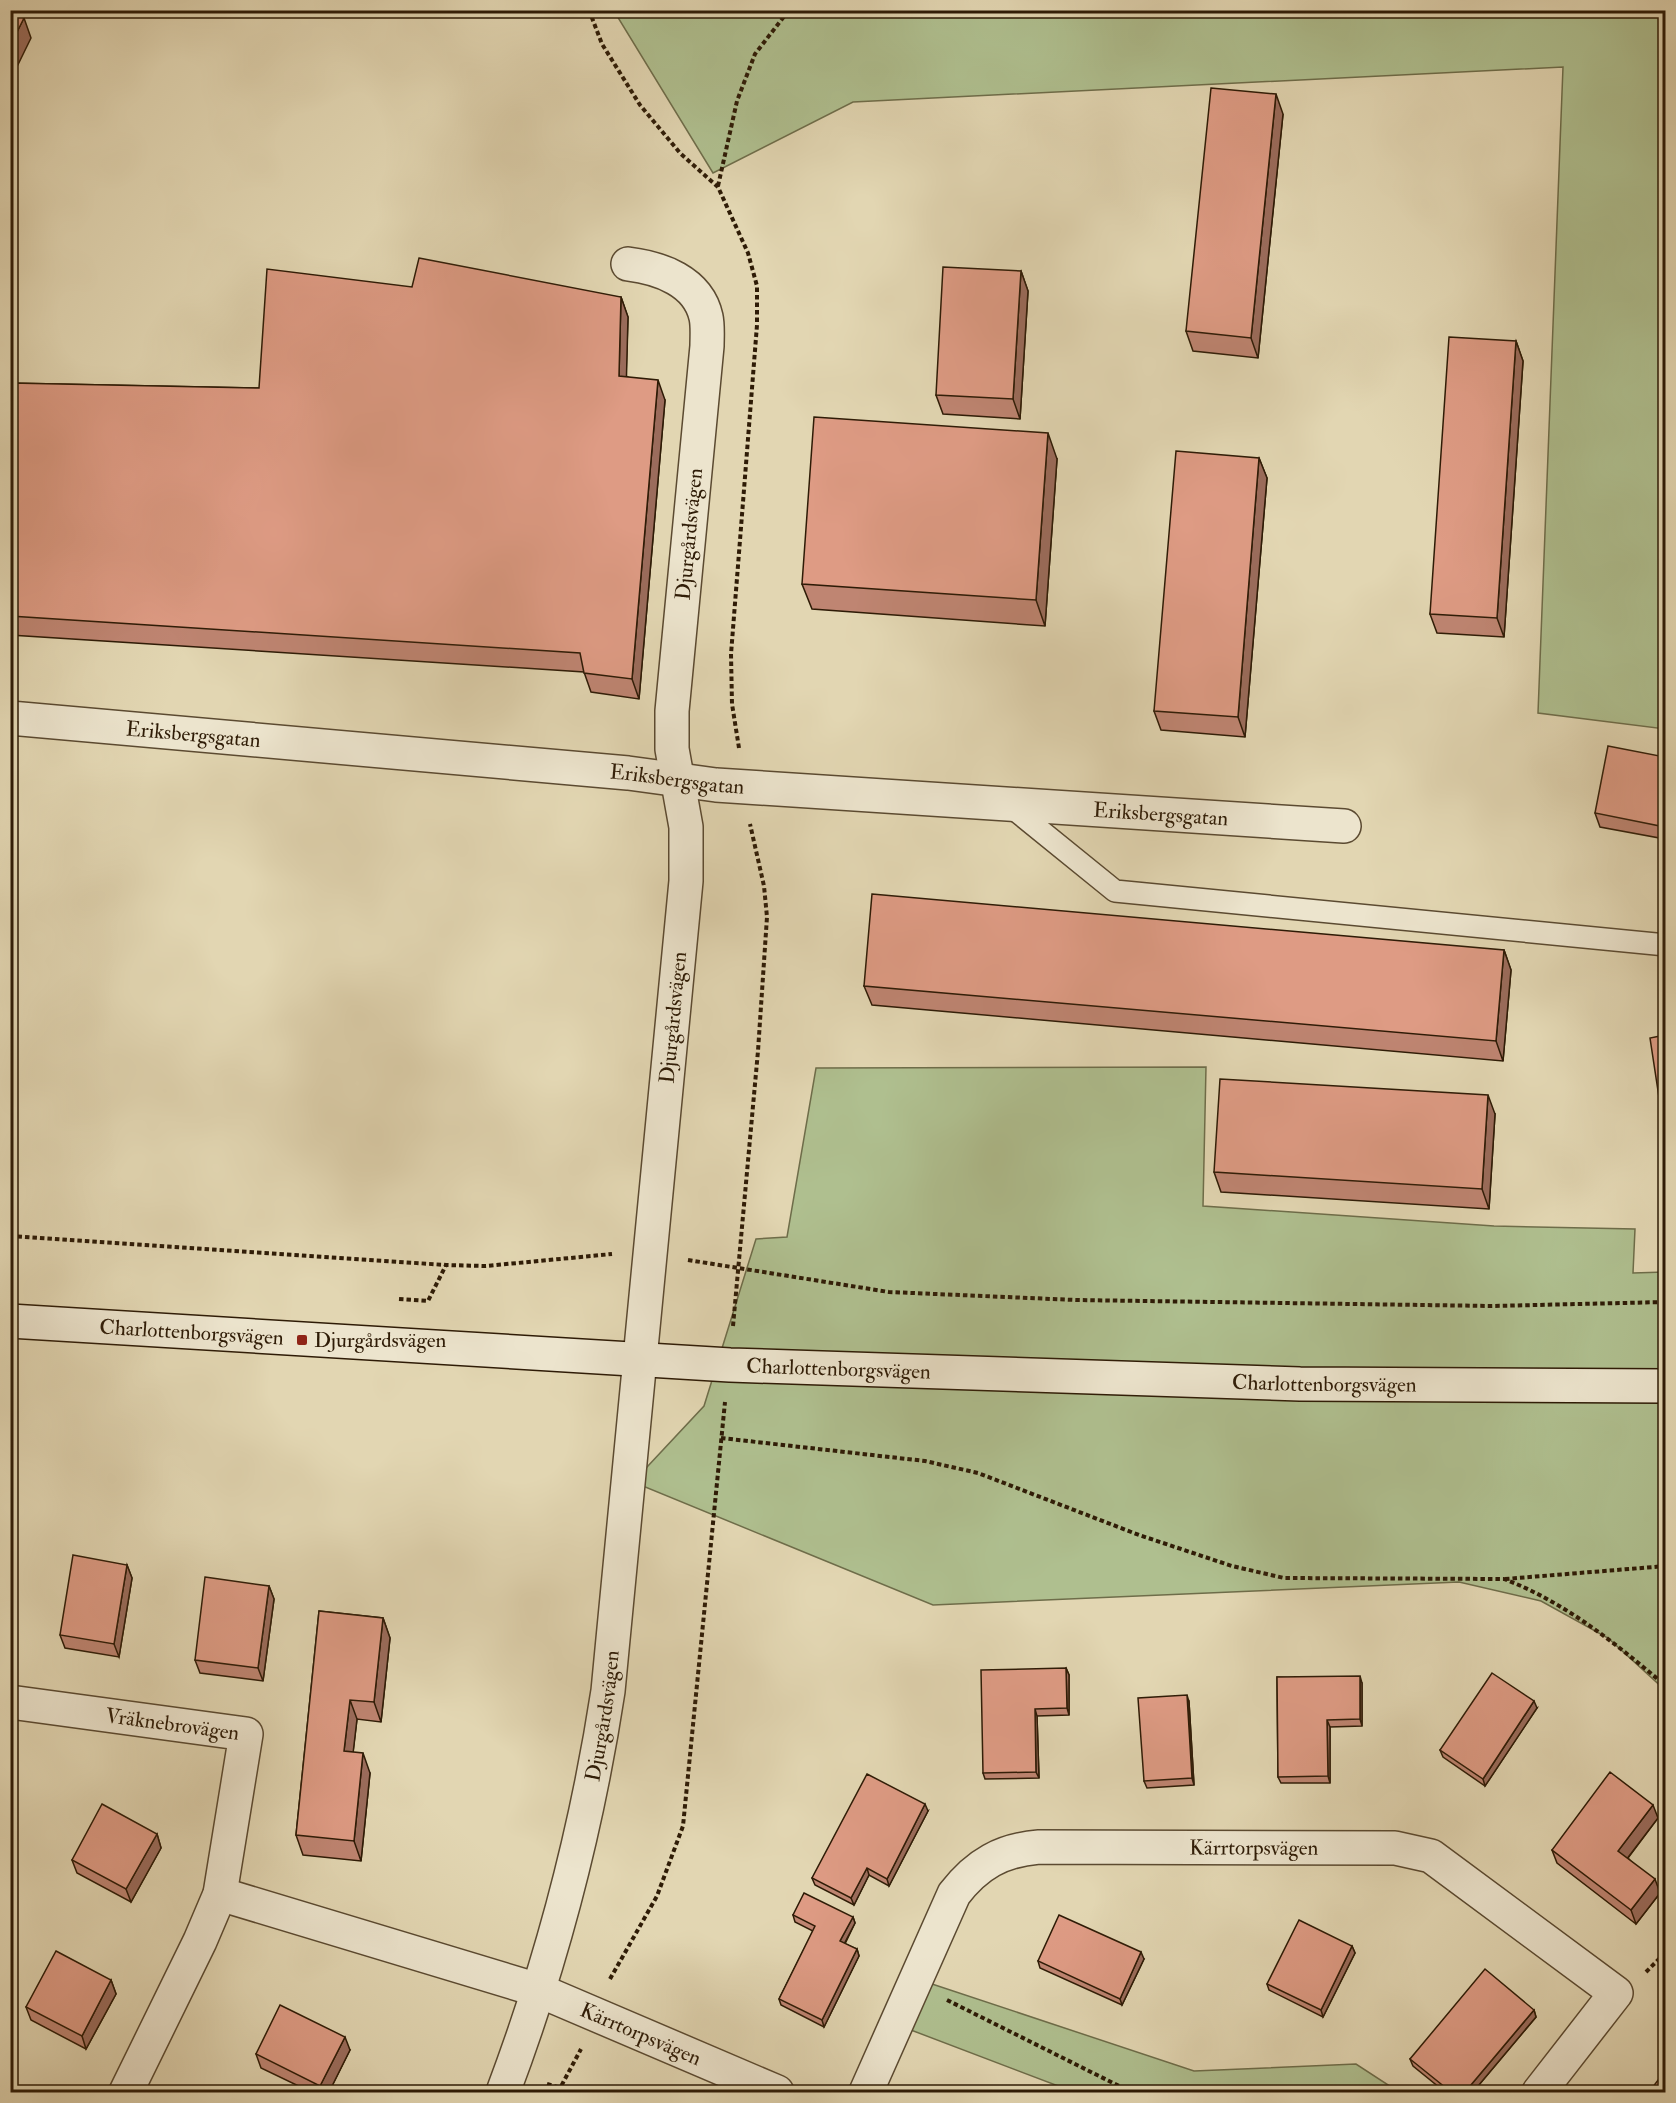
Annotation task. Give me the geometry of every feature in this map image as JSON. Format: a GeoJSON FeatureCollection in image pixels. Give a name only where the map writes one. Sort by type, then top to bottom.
{"type":"FeatureCollection","features":[{"type":"Feature","properties":{"kind":"street","name":"Djurgårdsvägen"},"geometry":{"type":"LineString","coordinates":[[503,2092],[538,1990],[579,1850],[595,1776],[619,1596],[686,881],[686,827],[672,749],[672,711],[707,346],[706,316],[698,298],[682,281],[646,266],[628,264]]}},
{"type":"Feature","properties":{"kind":"street","name":"Eriksbergsgatan"},"geometry":{"type":"LineString","coordinates":[[10,718],[628,773],[678,781],[745,787],[1344,826]]}},
{"type":"Feature","properties":{"kind":"street","name":"Charlottenborgsvägen"},"geometry":{"type":"LineString","coordinates":[[10,1321],[642,1360],[1300,1384],[1665,1386]]}},
{"type":"Feature","properties":{"kind":"street","name":"Vräknebrovägen"},"geometry":{"type":"LineString","coordinates":[[10,1702],[246,1734],[220,1894],[200,1941],[126,2092]]}},
{"type":"Feature","properties":{"kind":"street","name":"Kärrtorpsvägen"},"geometry":{"type":"LineString","coordinates":[[866,2092],[954,1894],[967,1877],[984,1863],[1021,1849],[1360,1847],[1413,1850],[1444,1864],[1616,1993],[1539,2092]]}},
{"type":"Feature","properties":{"kind":"street"},"geometry":{"type":"LineString","coordinates":[[220,1894],[538,1990]]}},
{"type":"Feature","properties":{"kind":"street","name":"Kärrtorpsvägen"},"geometry":{"type":"LineString","coordinates":[[538,1990],[777,2092]]}},
{"type":"Feature","properties":{"kind":"lane"},"geometry":{"type":"LineString","coordinates":[[1006,803],[1115,891],[1665,945]]}},
{"type":"Feature","properties":{"kind":"path"},"geometry":{"type":"LineString","coordinates":[[589,10],[602,44],[640,105],[680,153],[718,187],[748,253],[757,286],[758,324],[731,654],[732,704],[767,917],[739,1268]]}},
{"type":"Feature","properties":{"kind":"path"},"geometry":{"type":"LineString","coordinates":[[718,187],[737,101],[755,54],[789,10]]}},
{"type":"Feature","properties":{"kind":"path"},"geometry":{"type":"LineString","coordinates":[[10,1236],[446,1265],[486,1266],[614,1254],[739,1268],[889,1292],[1076,1300],[1492,1306],[1665,1302]]}},
{"type":"Feature","properties":{"kind":"path"},"geometry":{"type":"LineString","coordinates":[[399,1299],[428,1300],[446,1265]]}},
{"type":"Feature","properties":{"kind":"path"},"geometry":{"type":"LineString","coordinates":[[558,2092],[581,2049],[608,1983],[657,1896],[683,1826],[721,1438],[925,1461],[978,1473],[1149,1539],[1232,1566],[1284,1578],[1504,1579],[1665,1566]]}},
{"type":"Feature","properties":{"kind":"path"},"geometry":{"type":"LineString","coordinates":[[1504,1579],[1534,1591],[1610,1639],[1665,1686]]}},
{"type":"Feature","properties":{"kind":"path"},"geometry":{"type":"LineString","coordinates":[[914,1984],[1131,2092]]}},
{"type":"Feature","properties":{"kind":"green space"},"geometry":{"type":"Polygon","coordinates":[[[614,11],[1665,11],[1665,729],[1538,713],[1563,67],[853,102],[713,173],[614,11]]]}},
{"type":"Feature","properties":{"kind":"green space"},"geometry":{"type":"Polygon","coordinates":[[[1206,1067],[1203,1206],[1494,1226],[1635,1229],[1633,1273],[1665,1272],[1665,1690],[1608,1638],[1541,1601],[1459,1582],[933,1605],[633,1482],[704,1406],[756,1239],[787,1237],[816,1068],[1206,1067]]]}},
{"type":"Feature","properties":{"kind":"green space"},"geometry":{"type":"Polygon","coordinates":[[[926,1982],[1194,2071],[1356,2064],[1399,2092],[1074,2092],[903,2027],[926,1982]]]}},
{"type":"Feature","properties":{"kind":"building"},"geometry":{"type":"Polygon","coordinates":[[[10,12],[24,18],[10,46],[10,12]]]}},
{"type":"Feature","properties":{"kind":"building"},"geometry":{"type":"Polygon","coordinates":[[[1211,88],[1276,94],[1251,338],[1186,331],[1211,88]]]}},
{"type":"Feature","properties":{"kind":"building"},"geometry":{"type":"Polygon","coordinates":[[[419,258],[621,297],[619,376],[658,380],[632,679],[584,673],[580,653],[10,616],[10,383],[259,388],[267,269],[412,287],[419,258]]]}},
{"type":"Feature","properties":{"kind":"building"},"geometry":{"type":"Polygon","coordinates":[[[943,267],[1021,271],[1013,399],[936,395],[943,267]]]}},
{"type":"Feature","properties":{"kind":"building"},"geometry":{"type":"Polygon","coordinates":[[[1449,337],[1516,341],[1497,618],[1430,614],[1449,337]]]}},
{"type":"Feature","properties":{"kind":"building"},"geometry":{"type":"Polygon","coordinates":[[[814,417],[1048,433],[1036,600],[802,584],[814,417]]]}},
{"type":"Feature","properties":{"kind":"building"},"geometry":{"type":"Polygon","coordinates":[[[1176,451],[1259,458],[1238,717],[1154,711],[1176,451]]]}},
{"type":"Feature","properties":{"kind":"building"},"geometry":{"type":"Polygon","coordinates":[[[1608,746],[1665,757],[1665,827],[1595,813],[1608,746]]]}},
{"type":"Feature","properties":{"kind":"building"},"geometry":{"type":"Polygon","coordinates":[[[872,894],[1504,950],[1496,1041],[864,986],[872,894]]]}},
{"type":"Feature","properties":{"kind":"building"},"geometry":{"type":"Polygon","coordinates":[[[1665,1035],[1665,1137],[1650,1038],[1665,1035]]]}},
{"type":"Feature","properties":{"kind":"building"},"geometry":{"type":"Polygon","coordinates":[[[1220,1079],[1488,1095],[1482,1189],[1214,1172],[1220,1079]]]}},
{"type":"Feature","properties":{"kind":"building"},"geometry":{"type":"Polygon","coordinates":[[[73,1555],[127,1565],[114,1644],[60,1635],[73,1555]]]}},
{"type":"Feature","properties":{"kind":"building"},"geometry":{"type":"Polygon","coordinates":[[[205,1577],[269,1586],[258,1668],[195,1660],[205,1577]]]}},
{"type":"Feature","properties":{"kind":"building"},"geometry":{"type":"Polygon","coordinates":[[[319,1611],[383,1618],[374,1702],[350,1700],[344,1751],[363,1753],[354,1841],[296,1835],[319,1611]]]}},
{"type":"Feature","properties":{"kind":"building"},"geometry":{"type":"Polygon","coordinates":[[[1066,1668],[1067,1708],[1035,1709],[1036,1772],[983,1773],[981,1670],[1066,1668]]]}},
{"type":"Feature","properties":{"kind":"building"},"geometry":{"type":"Polygon","coordinates":[[[1492,1673],[1534,1701],[1483,1779],[1440,1750],[1492,1673]]]}},
{"type":"Feature","properties":{"kind":"building"},"geometry":{"type":"Polygon","coordinates":[[[1360,1676],[1360,1719],[1327,1720],[1328,1776],[1278,1777],[1277,1677],[1360,1676]]]}},
{"type":"Feature","properties":{"kind":"building"},"geometry":{"type":"Polygon","coordinates":[[[1187,1695],[1192,1778],[1144,1781],[1138,1698],[1187,1695]]]}},
{"type":"Feature","properties":{"kind":"building"},"geometry":{"type":"Polygon","coordinates":[[[1610,1772],[1653,1805],[1618,1851],[1655,1879],[1631,1910],[1552,1850],[1610,1772]]]}},
{"type":"Feature","properties":{"kind":"building"},"geometry":{"type":"Polygon","coordinates":[[[867,1774],[925,1804],[887,1879],[867,1868],[851,1898],[812,1878],[867,1774]]]}},
{"type":"Feature","properties":{"kind":"building"},"geometry":{"type":"Polygon","coordinates":[[[102,1804],[157,1834],[126,1889],[72,1860],[102,1804]]]}},
{"type":"Feature","properties":{"kind":"building"},"geometry":{"type":"Polygon","coordinates":[[[804,1893],[853,1917],[840,1941],[857,1949],[822,2020],[779,1999],[815,1926],[793,1915],[804,1893]]]}},
{"type":"Feature","properties":{"kind":"building"},"geometry":{"type":"Polygon","coordinates":[[[1059,1915],[1141,1952],[1120,1999],[1038,1961],[1059,1915]]]}},
{"type":"Feature","properties":{"kind":"building"},"geometry":{"type":"Polygon","coordinates":[[[1299,1920],[1352,1946],[1321,2010],[1267,1984],[1299,1920]]]}},
{"type":"Feature","properties":{"kind":"building"},"geometry":{"type":"Polygon","coordinates":[[[56,1951],[111,1980],[82,2036],[26,2007],[56,1951]]]}},
{"type":"Feature","properties":{"kind":"building"},"geometry":{"type":"Polygon","coordinates":[[[1485,1969],[1534,2010],[1465,2092],[1451,2092],[1410,2059],[1485,1969]]]}},
{"type":"Feature","properties":{"kind":"building"},"geometry":{"type":"Polygon","coordinates":[[[280,2005],[345,2037],[320,2086],[256,2054],[280,2005]]]}},
{"type":"Feature","properties":{"kind":"building"},"geometry":{"type":"Polygon","coordinates":[[[1665,2071],[1665,2092],[1649,2092],[1665,2071]]]}},
{"type":"Feature","properties":{"kind":"place","name":"Djurgårdsvägen"},"geometry":{"type":"Point","coordinates":[302,1340]}}]}
